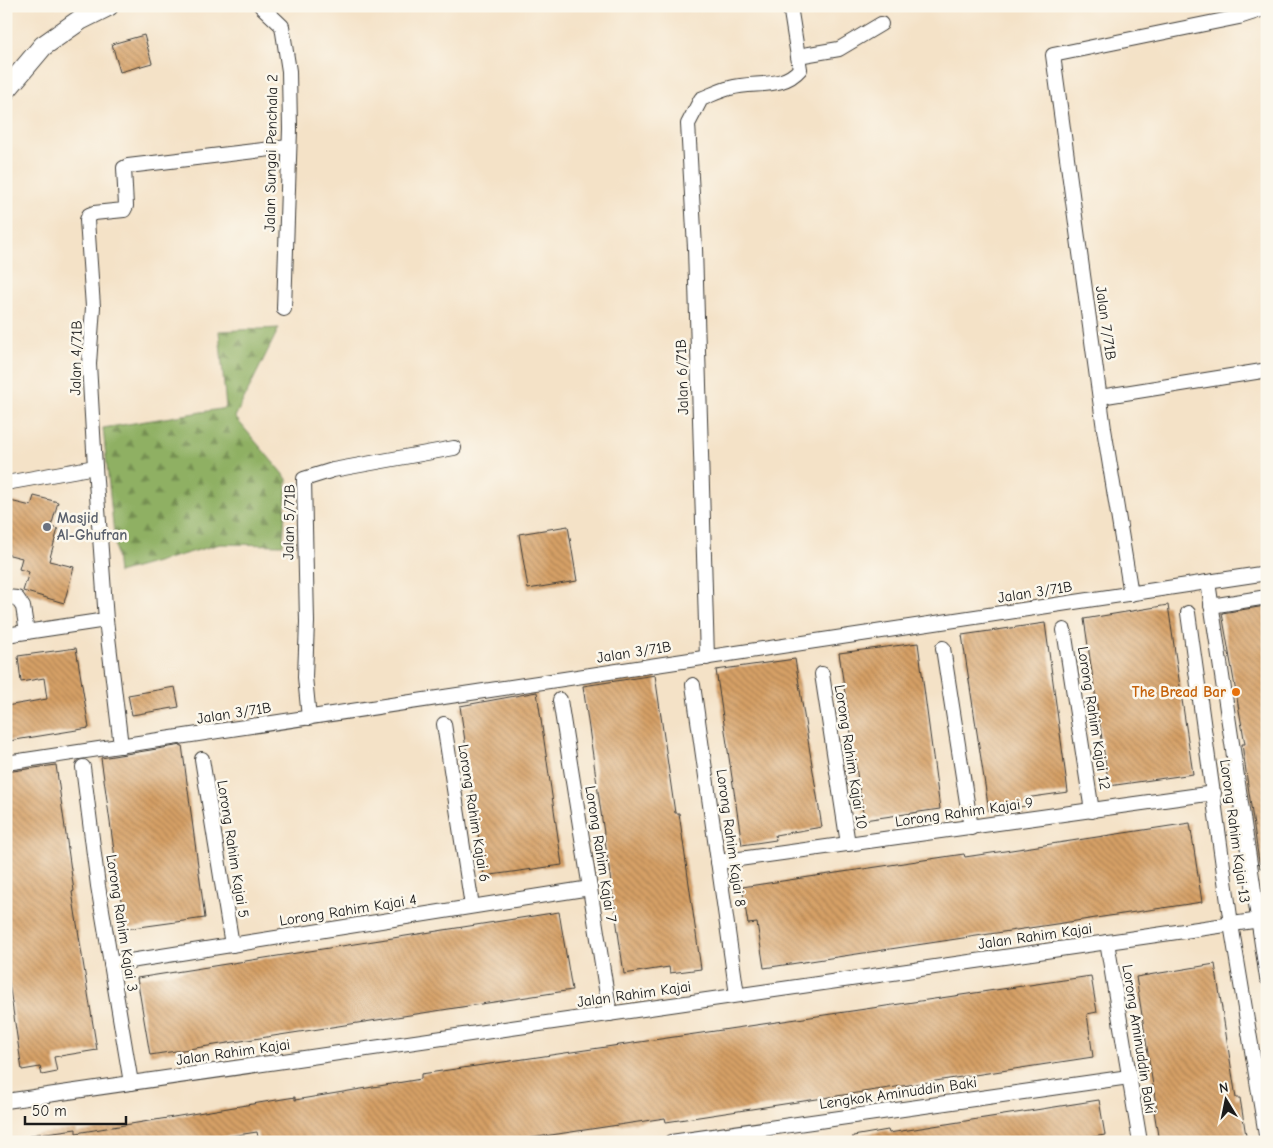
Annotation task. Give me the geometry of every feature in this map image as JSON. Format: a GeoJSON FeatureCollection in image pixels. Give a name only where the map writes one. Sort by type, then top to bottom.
{"type":"FeatureCollection","features":[{"type":"Feature","properties":{"kind":"street"},"geometry":{"type":"LineString","coordinates":[[6,90],[43,46],[80,20],[108,6]]}},
{"type":"Feature","properties":{"kind":"street","name":"Jalan Sungai Penchala 2"},"geometry":{"type":"LineString","coordinates":[[261,6],[282,26],[289,71],[284,309]]}},
{"type":"Feature","properties":{"kind":"street"},"geometry":{"type":"LineString","coordinates":[[790,6],[798,56],[839,49],[881,24]]}},
{"type":"Feature","properties":{"kind":"street","name":"Jalan 7/71B"},"geometry":{"type":"LineString","coordinates":[[1131,594],[1100,397],[1053,55],[1239,18],[1267,8]]}},
{"type":"Feature","properties":{"kind":"street","name":"Jalan 6/71B"},"geometry":{"type":"LineString","coordinates":[[707,658],[695,265],[688,124],[701,99],[731,88],[777,83],[793,77],[800,69],[798,56]]}},
{"type":"Feature","properties":{"kind":"street","name":"Jalan 4/71B"},"geometry":{"type":"LineString","coordinates":[[121,746],[106,620],[95,467],[90,364],[93,307],[88,215],[124,210],[126,206],[122,173],[124,168],[128,166],[288,147]]}},
{"type":"Feature","properties":{"kind":"street"},"geometry":{"type":"LineString","coordinates":[[1100,397],[1262,371]]}},
{"type":"Feature","properties":{"kind":"street","name":"Jalan 5/71B"},"geometry":{"type":"LineString","coordinates":[[309,718],[305,677],[307,622],[304,479],[333,470],[454,448]]}},
{"type":"Feature","properties":{"kind":"street"},"geometry":{"type":"LineString","coordinates":[[6,483],[95,467]]}},
{"type":"Feature","properties":{"kind":"street","name":"Jalan 3/71B"},"geometry":{"type":"LineString","coordinates":[[6,764],[1267,574]]}},
{"type":"Feature","properties":{"kind":"street","name":"Lorong Rahim Kajai 13"},"geometry":{"type":"LineString","coordinates":[[1208,582],[1262,920],[1267,978]]}},
{"type":"Feature","properties":{"kind":"street"},"geometry":{"type":"LineString","coordinates":[[1211,606],[1267,597]]}},
{"type":"Feature","properties":{"kind":"street"},"geometry":{"type":"LineString","coordinates":[[6,598],[17,598],[23,607],[27,632]]}},
{"type":"Feature","properties":{"kind":"street","name":"Lorong Rahim Kajai 13"},"geometry":{"type":"LineString","coordinates":[[1188,613],[1231,924],[1267,1141]]}},
{"type":"Feature","properties":{"kind":"street"},"geometry":{"type":"LineString","coordinates":[[6,635],[106,620]]}},
{"type":"Feature","properties":{"kind":"street","name":"Lorong Rahim Kajai 12"},"geometry":{"type":"LineString","coordinates":[[1064,630],[1092,811]]}},
{"type":"Feature","properties":{"kind":"street"},"geometry":{"type":"LineString","coordinates":[[943,648],[971,828]]}},
{"type":"Feature","properties":{"kind":"street","name":"Lorong Rahim Kajai 10"},"geometry":{"type":"LineString","coordinates":[[822,674],[848,844]]}},
{"type":"Feature","properties":{"kind":"street","name":"Lorong Rahim Kajai 8"},"geometry":{"type":"LineString","coordinates":[[693,685],[737,995]]}},
{"type":"Feature","properties":{"kind":"street","name":"Lorong Rahim Kajai 7"},"geometry":{"type":"LineString","coordinates":[[560,700],[610,1014]]}},
{"type":"Feature","properties":{"kind":"street","name":"Lorong Rahim Kajai 6"},"geometry":{"type":"LineString","coordinates":[[444,724],[472,906]]}},
{"type":"Feature","properties":{"kind":"street","name":"Lorong Rahim Kajai 5"},"geometry":{"type":"LineString","coordinates":[[202,759],[232,944]]}},
{"type":"Feature","properties":{"kind":"street","name":"Lorong Rahim Kajai 3"},"geometry":{"type":"LineString","coordinates":[[83,767],[111,964],[131,1083]]}},
{"type":"Feature","properties":{"kind":"street","name":"Lorong Rahim Kajai 9"},"geometry":{"type":"LineString","coordinates":[[718,862],[1214,793]]}},
{"type":"Feature","properties":{"kind":"street","name":"Lorong Rahim Kajai 4"},"geometry":{"type":"LineString","coordinates":[[111,964],[590,888]]}},
{"type":"Feature","properties":{"kind":"street","name":"Jalan Rahim Kajai"},"geometry":{"type":"LineString","coordinates":[[7,1099],[131,1083],[1262,920]]}},
{"type":"Feature","properties":{"kind":"street","name":"Lorong Aminuddin Baki"},"geometry":{"type":"LineString","coordinates":[[1107,942],[1140,1142]]}},
{"type":"Feature","properties":{"kind":"street","name":"Lengkok Aminuddin Baki"},"geometry":{"type":"LineString","coordinates":[[670,1142],[1129,1077]]}},
{"type":"Feature","properties":{"kind":"green space"},"geometry":{"type":"Polygon","coordinates":[[[279,328],[235,417],[287,479],[283,545],[220,544],[118,573],[103,428],[226,408],[219,331],[279,328]]]}},
{"type":"Feature","properties":{"kind":"building"},"geometry":{"type":"Polygon","coordinates":[[[144,35],[152,63],[120,72],[112,44],[144,35]]]}},
{"type":"Feature","properties":{"kind":"building"},"geometry":{"type":"Polygon","coordinates":[[[34,496],[58,502],[51,527],[58,529],[49,561],[74,567],[64,603],[23,591],[29,572],[19,569],[22,558],[6,554],[6,500],[31,506],[34,496]]]}},
{"type":"Feature","properties":{"kind":"building"},"geometry":{"type":"Polygon","coordinates":[[[568,526],[577,581],[528,589],[519,534],[568,526]]]}},
{"type":"Feature","properties":{"kind":"building"},"geometry":{"type":"Polygon","coordinates":[[[1168,605],[1193,774],[1109,786],[1084,619],[1168,605]]]}},
{"type":"Feature","properties":{"kind":"building"},"geometry":{"type":"Polygon","coordinates":[[[1265,606],[1267,867],[1260,868],[1242,744],[1245,744],[1222,613],[1265,606]]]}},
{"type":"Feature","properties":{"kind":"building"},"geometry":{"type":"Polygon","coordinates":[[[1045,623],[1068,792],[1025,798],[1026,806],[989,811],[962,635],[1045,623]]]}},
{"type":"Feature","properties":{"kind":"building"},"geometry":{"type":"Polygon","coordinates":[[[918,643],[940,809],[864,820],[839,653],[918,643]]]}},
{"type":"Feature","properties":{"kind":"building"},"geometry":{"type":"Polygon","coordinates":[[[76,648],[89,728],[9,741],[6,706],[47,699],[44,678],[21,682],[18,656],[76,648]]]}},
{"type":"Feature","properties":{"kind":"building"},"geometry":{"type":"Polygon","coordinates":[[[795,659],[822,827],[775,835],[776,840],[742,845],[716,670],[795,659]]]}},
{"type":"Feature","properties":{"kind":"building"},"geometry":{"type":"Polygon","coordinates":[[[655,675],[675,813],[679,813],[701,969],[670,973],[669,967],[624,974],[583,686],[655,675]]]}},
{"type":"Feature","properties":{"kind":"building"},"geometry":{"type":"Polygon","coordinates":[[[175,687],[179,707],[132,715],[128,695],[175,687]]]}},
{"type":"Feature","properties":{"kind":"building"},"geometry":{"type":"Polygon","coordinates":[[[537,692],[562,865],[484,876],[460,706],[537,692]]]}},
{"type":"Feature","properties":{"kind":"building"},"geometry":{"type":"Polygon","coordinates":[[[182,745],[205,918],[125,929],[101,758],[182,745]]]}},
{"type":"Feature","properties":{"kind":"building"},"geometry":{"type":"Polygon","coordinates":[[[56,765],[74,891],[72,892],[97,1050],[54,1057],[57,1072],[42,1075],[40,1067],[22,1070],[6,963],[6,772],[56,765]]]}},
{"type":"Feature","properties":{"kind":"building"},"geometry":{"type":"Polygon","coordinates":[[[1190,823],[1202,902],[764,968],[757,923],[748,924],[742,887],[964,854],[965,857],[1190,823]]]}},
{"type":"Feature","properties":{"kind":"building"},"geometry":{"type":"Polygon","coordinates":[[[559,912],[572,990],[150,1055],[137,978],[559,912]]]}},
{"type":"Feature","properties":{"kind":"building"},"geometry":{"type":"Polygon","coordinates":[[[1215,964],[1236,1098],[1240,1098],[1247,1142],[1159,1142],[1154,1111],[1157,1111],[1136,977],[1215,964]]]}},
{"type":"Feature","properties":{"kind":"building"},"geometry":{"type":"Polygon","coordinates":[[[1091,976],[1097,1012],[1087,1014],[1093,1057],[666,1122],[665,1118],[504,1142],[259,1142],[257,1132],[191,1142],[31,1142],[31,1135],[76,1129],[76,1133],[295,1097],[295,1100],[421,1079],[421,1074],[1091,976]]]}},
{"type":"Feature","properties":{"kind":"building"},"geometry":{"type":"Polygon","coordinates":[[[1099,1100],[1105,1135],[1063,1142],[853,1142],[853,1136],[888,1130],[889,1133],[1099,1100]]]}},
{"type":"Feature","properties":{"kind":"place","name":"Masjid Al-Ghufran"},"geometry":{"type":"Point","coordinates":[47,527]}},
{"type":"Feature","properties":{"kind":"place","name":"The Bread Bar"},"geometry":{"type":"Point","coordinates":[1236,692]}}]}
